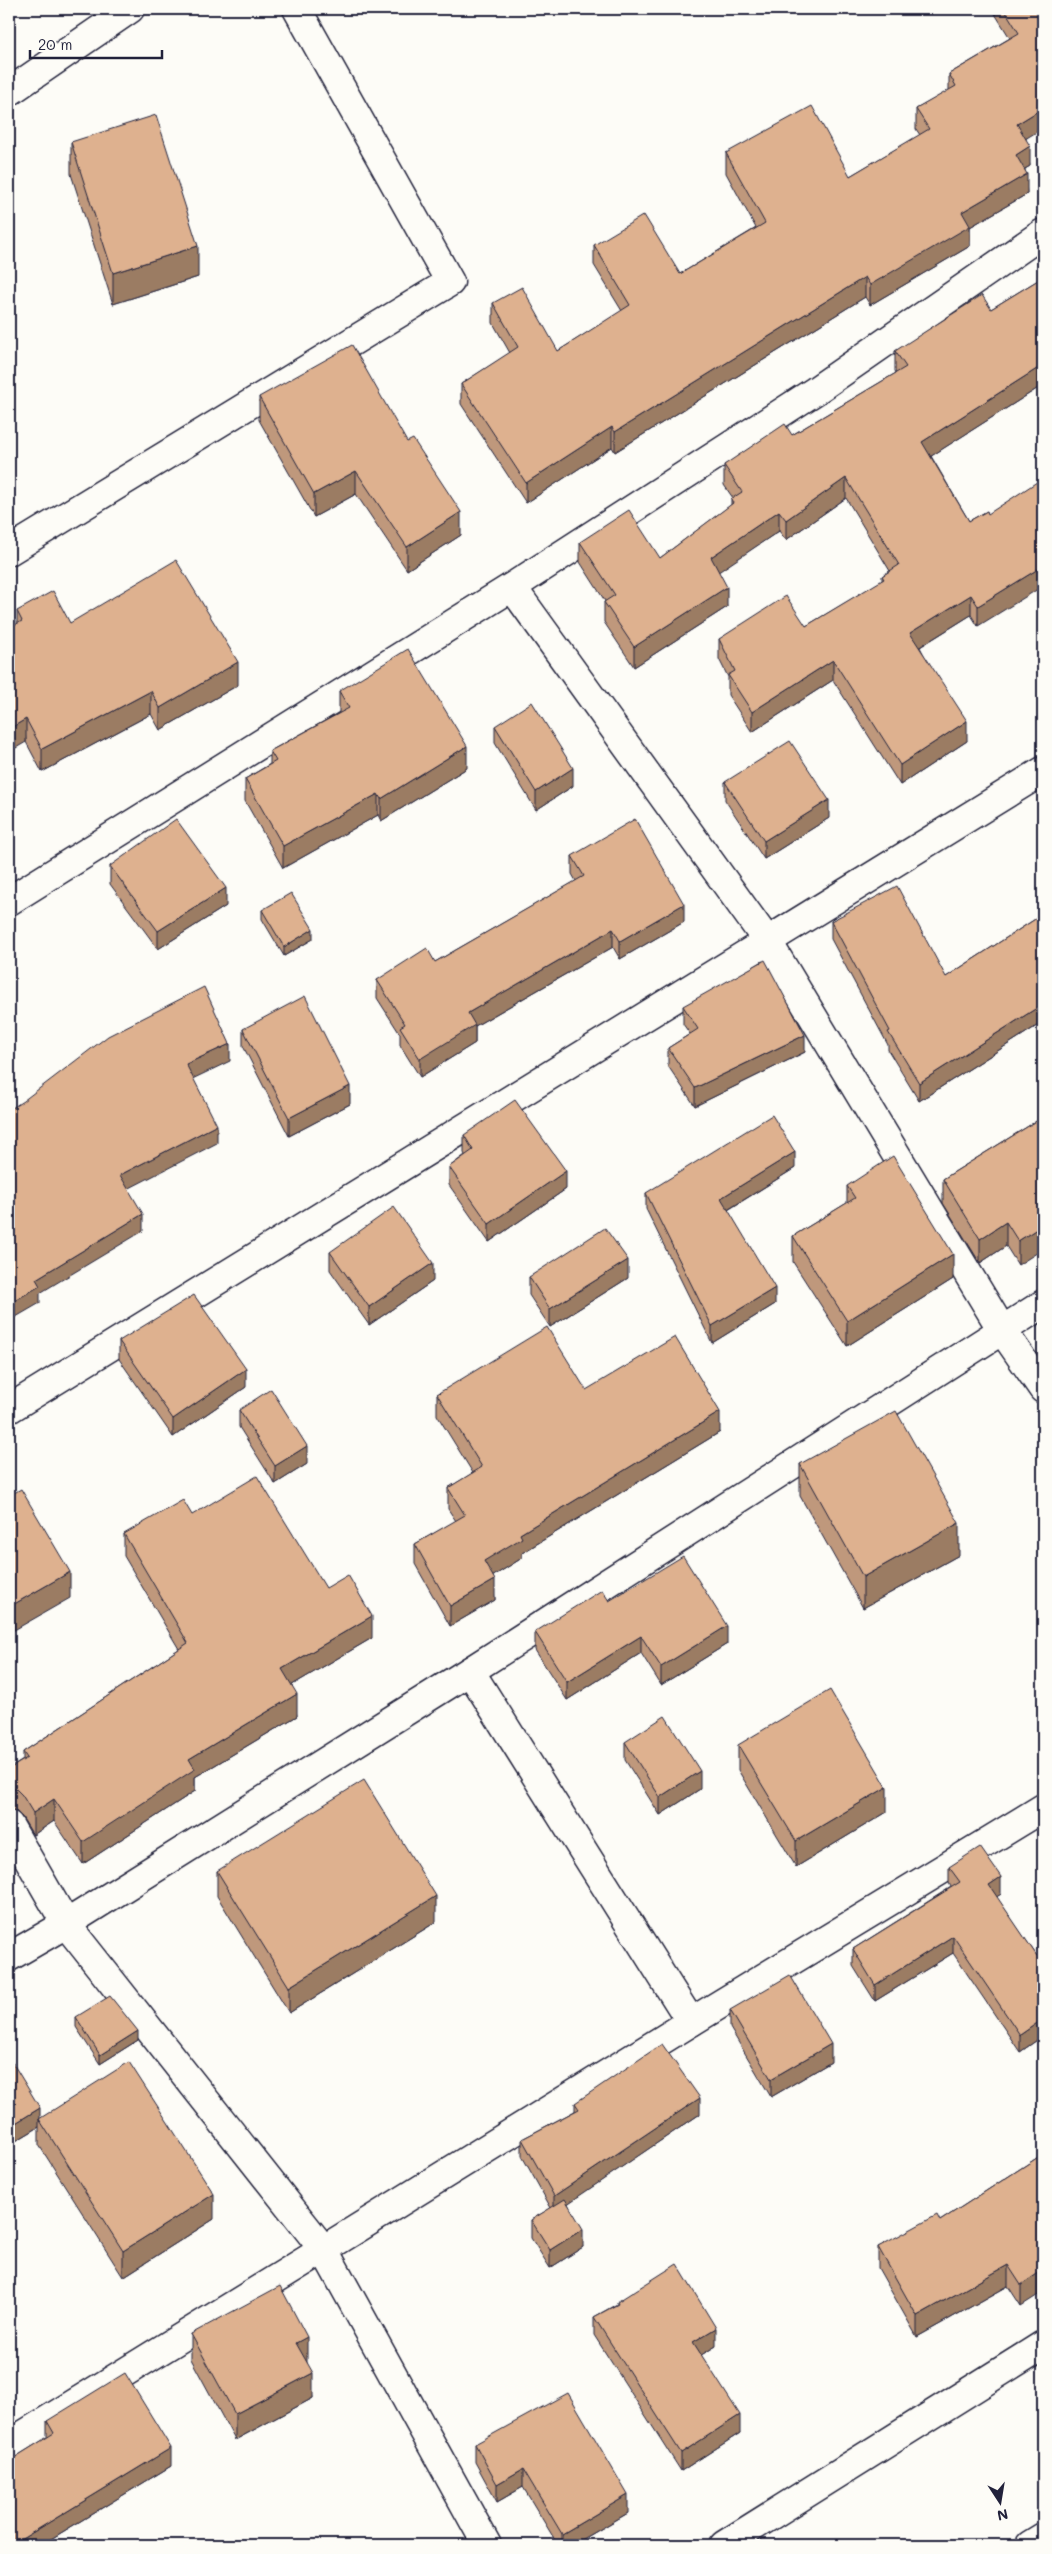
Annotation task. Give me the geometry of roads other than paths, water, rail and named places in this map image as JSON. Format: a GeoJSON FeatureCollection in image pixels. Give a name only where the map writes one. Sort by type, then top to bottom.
{"type":"FeatureCollection","features":[{"type":"Feature","properties":{"kind":"main road"},"geometry":{"type":"LineString","coordinates":[[9,92],[130,9]]}},
{"type":"Feature","properties":{"kind":"main road"},"geometry":{"type":"LineString","coordinates":[[9,551],[450,282],[297,9]]}},
{"type":"Feature","properties":{"kind":"main road"},"geometry":{"type":"LineString","coordinates":[[9,902],[512,587],[815,391],[1043,233]]}},
{"type":"Feature","properties":{"kind":"main road"},"geometry":{"type":"LineString","coordinates":[[512,587],[768,942],[1002,1330],[1043,1389]]}},
{"type":"Feature","properties":{"kind":"main road"},"geometry":{"type":"LineString","coordinates":[[9,1409],[1043,771]]}},
{"type":"Feature","properties":{"kind":"main road"},"geometry":{"type":"LineString","coordinates":[[9,1957],[66,1924],[470,1671],[1043,1304]]}},
{"type":"Feature","properties":{"kind":"main road"},"geometry":{"type":"LineString","coordinates":[[470,1671],[691,2022]]}},
{"type":"Feature","properties":{"kind":"main road"},"geometry":{"type":"LineString","coordinates":[[9,2444],[691,2022],[1043,1808]]}},
{"type":"Feature","properties":{"kind":"main road"},"geometry":{"type":"LineString","coordinates":[[9,1825],[66,1924],[324,2250],[487,2545]]}},
{"type":"Feature","properties":{"kind":"main road"},"geometry":{"type":"LineString","coordinates":[[724,2545],[1043,2345]]}},
{"type":"Feature","properties":{"kind":"main road"},"geometry":{"type":"LineString","coordinates":[[1030,2545],[1043,2537]]}}]}
